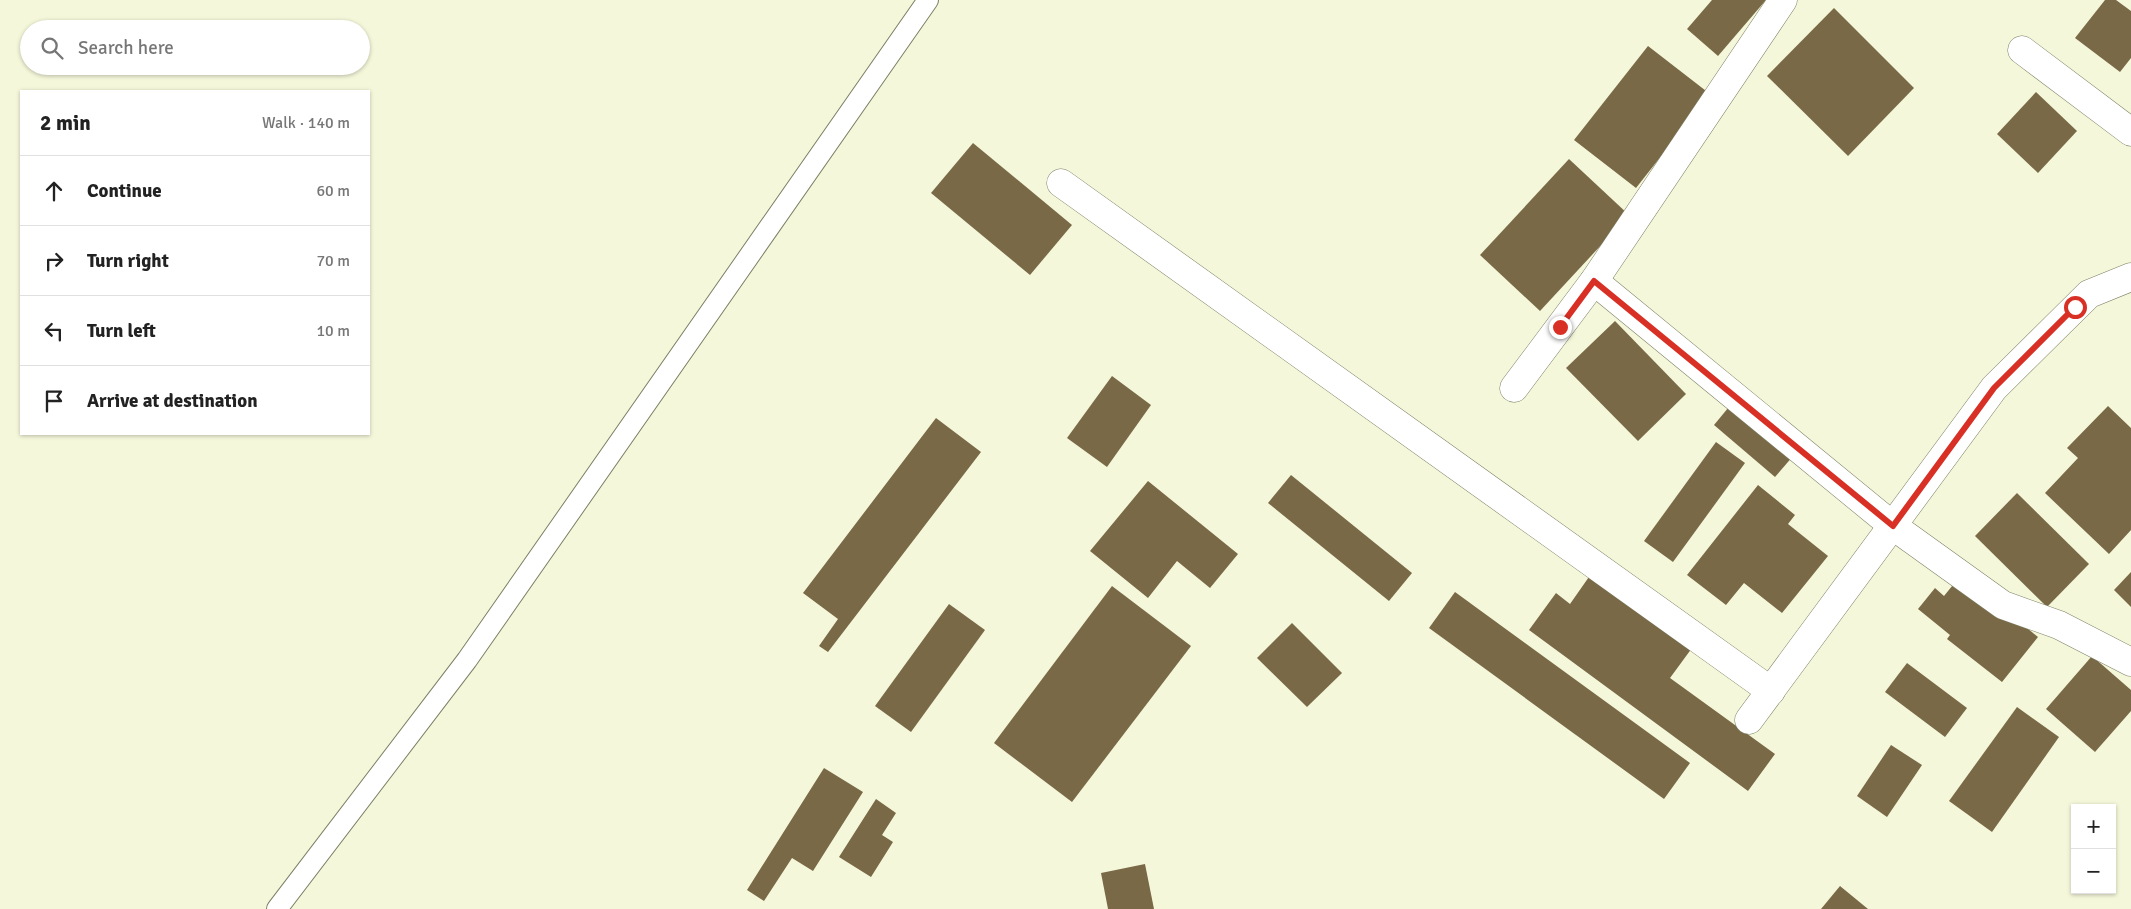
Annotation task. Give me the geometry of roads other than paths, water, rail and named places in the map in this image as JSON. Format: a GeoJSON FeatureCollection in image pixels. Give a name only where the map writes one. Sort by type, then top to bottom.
{"type":"FeatureCollection","features":[{"type":"Feature","properties":{"kind":"street"},"geometry":{"type":"LineString","coordinates":[[1514,388],[1594,281],[1783,0]]}},
{"type":"Feature","properties":{"kind":"street"},"geometry":{"type":"LineString","coordinates":[[2022,50],[2131,132]]}},
{"type":"Feature","properties":{"kind":"street"},"geometry":{"type":"LineString","coordinates":[[1061,183],[1771,691]]}},
{"type":"Feature","properties":{"kind":"street"},"geometry":{"type":"LineString","coordinates":[[1749,720],[1994,388],[2089,294],[2131,277]]}},
{"type":"Feature","properties":{"kind":"street"},"geometry":{"type":"LineString","coordinates":[[1594,281],[1893,526],[2003,605],[2059,625],[2131,662]]}},
{"type":"Feature","properties":{"kind":"lane"},"geometry":{"type":"LineString","coordinates":[[277,909],[467,660],[928,0]]}}]}
